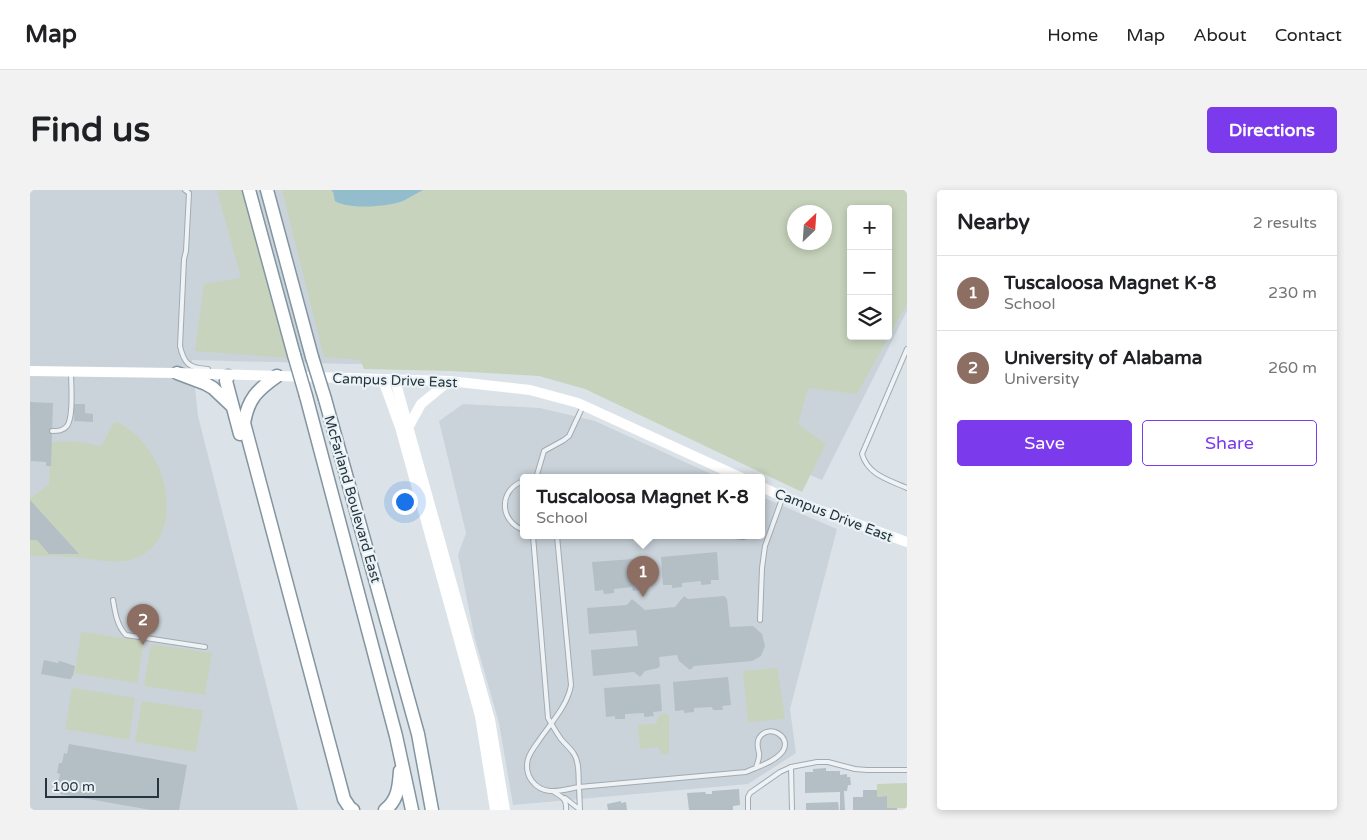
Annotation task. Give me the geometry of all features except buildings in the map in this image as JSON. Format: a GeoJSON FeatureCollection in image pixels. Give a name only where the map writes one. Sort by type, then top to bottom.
{"type":"FeatureCollection","features":[{"type":"Feature","properties":{"kind":"highway","name":"McFarland Boulevard East"},"geometry":{"type":"LineString","coordinates":[[248,190],[306,396],[401,758],[412,810]]}},
{"type":"Feature","properties":{"kind":"highway","name":"McFarland Boulevard East"},"geometry":{"type":"LineString","coordinates":[[267,190],[418,734],[433,809]]}},
{"type":"Feature","properties":{"kind":"highway"},"geometry":{"type":"LineString","coordinates":[[177,373],[213,388],[233,408]]}},
{"type":"Feature","properties":{"kind":"highway"},"geometry":{"type":"LineString","coordinates":[[228,376],[226,381],[233,408],[342,810]]}},
{"type":"Feature","properties":{"kind":"highway"},"geometry":{"type":"LineString","coordinates":[[228,376],[234,387],[244,422],[344,799],[353,810]]}},
{"type":"Feature","properties":{"kind":"highway"},"geometry":{"type":"LineString","coordinates":[[244,422],[246,408],[252,397],[276,376]]}},
{"type":"Feature","properties":{"kind":"highway"},"geometry":{"type":"LineString","coordinates":[[385,810],[397,794],[401,758]]}},
{"type":"Feature","properties":{"kind":"street","name":"Campus Drive East"},"geometry":{"type":"LineString","coordinates":[[30,371],[177,373],[449,382],[530,390],[583,406],[733,474]]}},
{"type":"Feature","properties":{"kind":"street"},"geometry":{"type":"LineString","coordinates":[[383,380],[400,427],[480,716],[495,810]]}},
{"type":"Feature","properties":{"kind":"street"},"geometry":{"type":"LineString","coordinates":[[395,380],[490,720],[505,810]]}},
{"type":"Feature","properties":{"kind":"street"},"geometry":{"type":"LineString","coordinates":[[409,426],[421,404],[449,382]]}},
{"type":"Feature","properties":{"kind":"street","name":"Campus Drive East"},"geometry":{"type":"LineString","coordinates":[[765,488],[783,497],[907,542]]}},
{"type":"Feature","properties":{"kind":"lane"},"geometry":{"type":"LineString","coordinates":[[185,190],[189,193],[181,322],[180,346],[182,358],[187,364],[198,368],[219,370],[228,376]]}},
{"type":"Feature","properties":{"kind":"lane"},"geometry":{"type":"LineString","coordinates":[[907,349],[862,454],[870,470],[907,488]]}},
{"type":"Feature","properties":{"kind":"lane"},"geometry":{"type":"LineString","coordinates":[[52,430],[60,431],[67,426],[70,419],[71,372]]}},
{"type":"Feature","properties":{"kind":"lane"},"geometry":{"type":"LineString","coordinates":[[537,474],[544,451],[569,436],[583,406]]}},
{"type":"Feature","properties":{"kind":"lane"},"geometry":{"type":"LineString","coordinates":[[520,482],[511,488],[504,503],[508,520],[520,528]]}},
{"type":"Feature","properties":{"kind":"lane"},"geometry":{"type":"LineString","coordinates":[[760,620],[762,568],[765,546],[783,497]]}},
{"type":"Feature","properties":{"kind":"lane"},"geometry":{"type":"LineString","coordinates":[[533,539],[548,718],[560,738],[575,755],[578,764],[579,809]]}},
{"type":"Feature","properties":{"kind":"lane"},"geometry":{"type":"LineString","coordinates":[[557,539],[571,685],[570,692],[528,757],[527,767],[529,778],[537,787],[554,792],[579,809]]}},
{"type":"Feature","properties":{"kind":"lane"},"geometry":{"type":"LineString","coordinates":[[113,600],[122,631],[126,635],[205,647]]}},
{"type":"Feature","properties":{"kind":"lane"},"geometry":{"type":"LineString","coordinates":[[554,792],[578,787],[746,772],[756,768],[779,755],[783,750],[784,740],[781,735],[769,731],[759,737],[757,742],[759,759],[756,768]]}},
{"type":"Feature","properties":{"kind":"lane"},"geometry":{"type":"LineString","coordinates":[[748,810],[748,797],[750,793],[780,772],[791,767],[828,762],[854,769],[907,770]]}},
{"type":"Feature","properties":{"kind":"lane"},"geometry":{"type":"LineString","coordinates":[[791,767],[792,810]]}},
{"type":"Feature","properties":{"kind":"lane"},"geometry":{"type":"LineString","coordinates":[[563,797],[566,802],[566,810]]}},
{"type":"Feature","properties":{"kind":"shaded area"},"geometry":{"type":"Polygon","coordinates":[[[30,190],[623,190],[847,333],[847,340],[892,340],[892,319],[907,253],[907,311],[822,480],[592,384],[434,347],[432,362],[349,364],[192,360],[198,416],[298,810],[30,810],[30,190]]]}},
{"type":"Feature","properties":{"kind":"shaded area"},"geometry":{"type":"Polygon","coordinates":[[[463,404],[540,408],[595,421],[711,474],[520,474],[520,539],[765,539],[765,498],[837,529],[790,709],[796,753],[748,784],[513,805],[499,723],[475,639],[458,555],[466,533],[439,421],[463,404]]]}},
{"type":"Feature","properties":{"kind":"green space"},"geometry":{"type":"Polygon","coordinates":[[[217,190],[243,190],[287,358],[195,351],[204,284],[241,278],[217,190]]]}},
{"type":"Feature","properties":{"kind":"green space"},"geometry":{"type":"Polygon","coordinates":[[[282,190],[331,190],[335,201],[404,201],[423,190],[907,190],[907,304],[892,331],[892,205],[847,205],[847,340],[887,340],[857,394],[808,388],[798,424],[826,444],[802,492],[585,389],[539,376],[364,369],[360,360],[324,357],[282,190]]]}},
{"type":"Feature","properties":{"kind":"green space"},"geometry":{"type":"Polygon","coordinates":[[[117,422],[129,429],[140,439],[153,456],[161,474],[167,502],[163,529],[157,541],[148,551],[136,558],[120,561],[30,556],[30,498],[49,485],[50,442],[76,442],[101,447],[113,424],[117,422]]]}},
{"type":"Feature","properties":{"kind":"green space"},"geometry":{"type":"Polygon","coordinates":[[[81,632],[144,641],[137,683],[75,673],[81,632]]]}},
{"type":"Feature","properties":{"kind":"green space"},"geometry":{"type":"Polygon","coordinates":[[[151,644],[212,653],[205,695],[144,686],[151,644]]]}},
{"type":"Feature","properties":{"kind":"green space"},"geometry":{"type":"Polygon","coordinates":[[[778,668],[785,719],[748,722],[743,671],[778,668]]]}},
{"type":"Feature","properties":{"kind":"green space"},"geometry":{"type":"Polygon","coordinates":[[[72,688],[135,698],[129,740],[65,729],[72,688]]]}},
{"type":"Feature","properties":{"kind":"green space"},"geometry":{"type":"Polygon","coordinates":[[[142,701],[203,710],[196,752],[135,742],[142,701]]]}},
{"type":"Feature","properties":{"kind":"green space"},"geometry":{"type":"Polygon","coordinates":[[[664,713],[668,714],[669,718],[669,754],[662,754],[658,747],[640,749],[638,725],[656,724],[659,716],[664,713]]]}},
{"type":"Feature","properties":{"kind":"green space"},"geometry":{"type":"Polygon","coordinates":[[[907,783],[907,808],[887,808],[886,796],[877,797],[877,784],[907,783]]]}},
{"type":"Feature","properties":{"kind":"water"},"geometry":{"type":"Polygon","coordinates":[[[331,190],[423,190],[405,200],[390,204],[350,206],[335,201],[331,190]]]}},
{"type":"Feature","properties":{"kind":"place","name":"Tuscaloosa Magnet K-8"},"geometry":{"type":"Point","coordinates":[643,597]}},
{"type":"Feature","properties":{"kind":"place","name":"University of Alabama"},"geometry":{"type":"Point","coordinates":[143,645]}}]}
